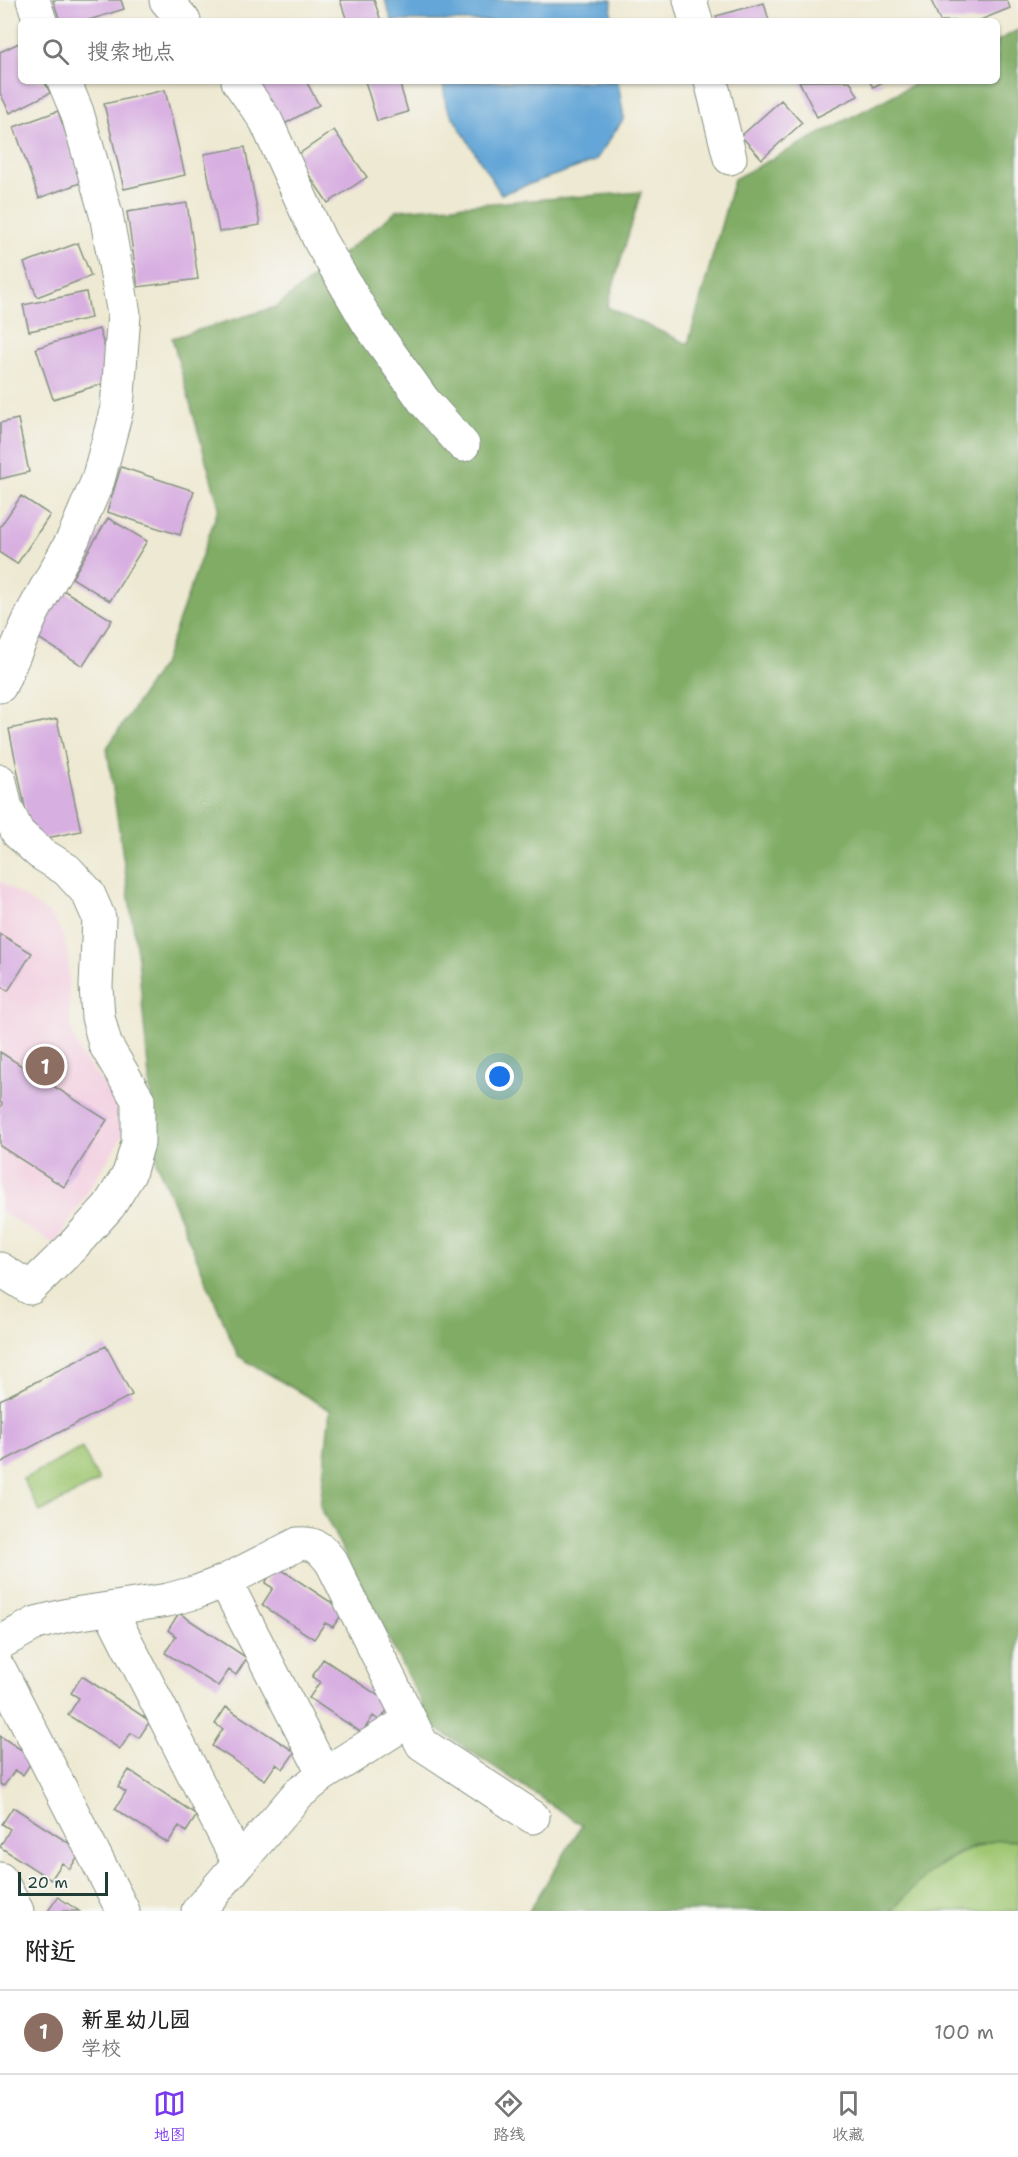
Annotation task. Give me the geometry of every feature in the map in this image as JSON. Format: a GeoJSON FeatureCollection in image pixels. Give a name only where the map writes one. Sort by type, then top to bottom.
{"type":"FeatureCollection","features":[{"type":"Feature","properties":{"kind":"street"},"geometry":{"type":"LineString","coordinates":[[33,0],[39,18]]}},
{"type":"Feature","properties":{"kind":"street"},"geometry":{"type":"LineString","coordinates":[[165,0],[181,18]]}},
{"type":"Feature","properties":{"kind":"street"},"geometry":{"type":"LineString","coordinates":[[690,0],[695,18]]}},
{"type":"Feature","properties":{"kind":"street"},"geometry":{"type":"LineString","coordinates":[[0,686],[33,612],[78,530],[98,480],[117,408],[124,314],[106,214],[77,112],[65,84]]}},
{"type":"Feature","properties":{"kind":"street"},"geometry":{"type":"LineString","coordinates":[[240,84],[266,121],[320,241],[369,324],[424,401],[463,445]]}},
{"type":"Feature","properties":{"kind":"street"},"geometry":{"type":"LineString","coordinates":[[712,84],[730,158]]}},
{"type":"Feature","properties":{"kind":"street"},"geometry":{"type":"LineString","coordinates":[[0,781],[6,808],[18,833],[40,853],[67,870],[88,893],[99,918],[96,986],[98,1017],[105,1044],[138,1100],[138,1143],[129,1174],[109,1206],[30,1288],[0,1269]]}},
{"type":"Feature","properties":{"kind":"street"},"geometry":{"type":"LineString","coordinates":[[0,1643],[36,1623],[68,1615],[168,1600],[225,1581],[288,1548],[306,1543],[316,1545],[332,1563],[422,1744],[533,1817]]}},
{"type":"Feature","properties":{"kind":"street"},"geometry":{"type":"LineString","coordinates":[[225,1581],[324,1774]]}},
{"type":"Feature","properties":{"kind":"street"},"geometry":{"type":"LineString","coordinates":[[110,1610],[239,1863]]}},
{"type":"Feature","properties":{"kind":"street"},"geometry":{"type":"LineString","coordinates":[[0,1670],[123,1911]]}},
{"type":"Feature","properties":{"kind":"street"},"geometry":{"type":"LineString","coordinates":[[198,1911],[298,1794],[324,1774],[410,1720]]}},
{"type":"Feature","properties":{"kind":"street"},"geometry":{"type":"LineString","coordinates":[[0,1879],[17,1911]]}},
{"type":"Feature","properties":{"kind":"shaded area"},"geometry":{"type":"Polygon","coordinates":[[[0,881],[51,915],[62,933],[68,954],[69,1014],[73,1036],[82,1057],[132,1120],[55,1245],[0,1211],[0,881]]]}},
{"type":"Feature","properties":{"kind":"green space"},"geometry":{"type":"Polygon","coordinates":[[[1018,30],[1018,1841],[998,1840],[965,1850],[925,1877],[892,1911],[529,1911],[582,1825],[434,1727],[320,1506],[330,1410],[238,1356],[157,1164],[138,959],[107,748],[164,662],[219,507],[172,338],[276,307],[398,210],[641,192],[607,307],[688,344],[734,179],[914,84],[1000,84],[1000,39],[1018,30]]]}},
{"type":"Feature","properties":{"kind":"green space"},"geometry":{"type":"Polygon","coordinates":[[[82,1448],[99,1481],[40,1512],[23,1479],[82,1448]]]}},
{"type":"Feature","properties":{"kind":"green space"},"geometry":{"type":"Polygon","coordinates":[[[995,1840],[1018,1841],[1018,1911],[892,1911],[916,1885],[938,1867],[950,1859],[995,1840]]]}},
{"type":"Feature","properties":{"kind":"water"},"geometry":{"type":"Polygon","coordinates":[[[385,0],[612,0],[611,18],[391,18],[385,0]]]}},
{"type":"Feature","properties":{"kind":"water"},"geometry":{"type":"Polygon","coordinates":[[[443,84],[618,84],[624,118],[595,161],[501,194],[446,106],[443,84]]]}},
{"type":"Feature","properties":{"kind":"building"},"geometry":{"type":"Polygon","coordinates":[[[53,0],[121,0],[124,9],[96,18],[59,18],[53,0]]]}},
{"type":"Feature","properties":{"kind":"building"},"geometry":{"type":"Polygon","coordinates":[[[340,0],[374,0],[380,18],[346,18],[340,0]]]}},
{"type":"Feature","properties":{"kind":"building"},"geometry":{"type":"Polygon","coordinates":[[[931,0],[1007,0],[1010,8],[985,18],[939,18],[931,0]]]}},
{"type":"Feature","properties":{"kind":"building"},"geometry":{"type":"Polygon","coordinates":[[[764,3],[768,18],[717,18],[716,16],[764,3]]]}},
{"type":"Feature","properties":{"kind":"building"},"geometry":{"type":"Polygon","coordinates":[[[18,43],[18,84],[46,84],[50,93],[10,113],[0,93],[0,52],[18,43]]]}},
{"type":"Feature","properties":{"kind":"building"},"geometry":{"type":"Polygon","coordinates":[[[255,84],[308,84],[319,105],[279,127],[255,84]]]}},
{"type":"Feature","properties":{"kind":"building"},"geometry":{"type":"Polygon","coordinates":[[[366,84],[400,84],[408,112],[377,121],[366,84]]]}},
{"type":"Feature","properties":{"kind":"building"},"geometry":{"type":"Polygon","coordinates":[[[800,84],[852,84],[858,96],[817,117],[800,84]]]}},
{"type":"Feature","properties":{"kind":"building"},"geometry":{"type":"Polygon","coordinates":[[[165,90],[185,175],[124,189],[104,104],[165,90]]]}},
{"type":"Feature","properties":{"kind":"building"},"geometry":{"type":"Polygon","coordinates":[[[781,100],[802,123],[762,159],[741,136],[781,100]]]}},
{"type":"Feature","properties":{"kind":"building"},"geometry":{"type":"Polygon","coordinates":[[[58,111],[83,182],[39,198],[14,127],[58,111]]]}},
{"type":"Feature","properties":{"kind":"building"},"geometry":{"type":"Polygon","coordinates":[[[334,130],[367,177],[328,203],[296,156],[334,130]]]}},
{"type":"Feature","properties":{"kind":"building"},"geometry":{"type":"Polygon","coordinates":[[[245,147],[260,225],[219,232],[204,154],[245,147]]]}},
{"type":"Feature","properties":{"kind":"building"},"geometry":{"type":"Polygon","coordinates":[[[187,203],[198,279],[138,287],[127,212],[187,203]]]}},
{"type":"Feature","properties":{"kind":"building"},"geometry":{"type":"Polygon","coordinates":[[[78,243],[91,276],[37,297],[24,263],[78,243]]]}},
{"type":"Feature","properties":{"kind":"building"},"geometry":{"type":"Polygon","coordinates":[[[86,292],[91,318],[29,331],[23,305],[86,292]]]}},
{"type":"Feature","properties":{"kind":"building"},"geometry":{"type":"Polygon","coordinates":[[[99,329],[115,380],[53,399],[36,348],[99,329]]]}},
{"type":"Feature","properties":{"kind":"building"},"geometry":{"type":"Polygon","coordinates":[[[18,419],[29,472],[0,479],[0,423],[18,419]]]}},
{"type":"Feature","properties":{"kind":"building"},"geometry":{"type":"Polygon","coordinates":[[[121,467],[194,491],[180,535],[107,512],[121,467]]]}},
{"type":"Feature","properties":{"kind":"building"},"geometry":{"type":"Polygon","coordinates":[[[21,496],[50,515],[17,564],[0,553],[0,527],[21,496]]]}},
{"type":"Feature","properties":{"kind":"building"},"geometry":{"type":"Polygon","coordinates":[[[108,518],[147,541],[110,601],[72,578],[108,518]]]}},
{"type":"Feature","properties":{"kind":"building"},"geometry":{"type":"Polygon","coordinates":[[[63,590],[112,620],[83,666],[35,636],[63,590]]]}},
{"type":"Feature","properties":{"kind":"building"},"geometry":{"type":"Polygon","coordinates":[[[57,719],[81,831],[32,841],[9,729],[57,719]]]}},
{"type":"Feature","properties":{"kind":"building"},"geometry":{"type":"Polygon","coordinates":[[[0,934],[32,953],[8,991],[0,986],[0,934]]]}},
{"type":"Feature","properties":{"kind":"building"},"geometry":{"type":"Polygon","coordinates":[[[0,1052],[107,1120],[64,1187],[0,1146],[0,1108],[2,1104],[0,1102],[0,1052]]]}},
{"type":"Feature","properties":{"kind":"building"},"geometry":{"type":"Polygon","coordinates":[[[106,1346],[132,1395],[0,1463],[0,1400],[106,1346]]]}},
{"type":"Feature","properties":{"kind":"building"},"geometry":{"type":"Polygon","coordinates":[[[276,1566],[344,1611],[333,1627],[325,1623],[314,1639],[262,1605],[273,1588],[265,1583],[276,1566]]]}},
{"type":"Feature","properties":{"kind":"building"},"geometry":{"type":"Polygon","coordinates":[[[179,1613],[247,1658],[236,1675],[229,1670],[218,1686],[165,1653],[176,1636],[168,1630],[179,1613]]]}},
{"type":"Feature","properties":{"kind":"building"},"geometry":{"type":"Polygon","coordinates":[[[323,1659],[391,1704],[380,1721],[373,1716],[362,1733],[309,1698],[320,1682],[312,1677],[323,1659]]]}},
{"type":"Feature","properties":{"kind":"building"},"geometry":{"type":"Polygon","coordinates":[[[82,1676],[150,1721],[139,1738],[131,1733],[120,1749],[68,1715],[79,1698],[71,1693],[82,1676]]]}},
{"type":"Feature","properties":{"kind":"building"},"geometry":{"type":"Polygon","coordinates":[[[226,1707],[295,1752],[283,1769],[276,1764],[265,1780],[212,1746],[223,1729],[215,1724],[226,1707]]]}},
{"type":"Feature","properties":{"kind":"building"},"geometry":{"type":"Polygon","coordinates":[[[0,1736],[34,1758],[23,1775],[15,1770],[4,1786],[0,1784],[0,1736]]]}},
{"type":"Feature","properties":{"kind":"building"},"geometry":{"type":"Polygon","coordinates":[[[129,1770],[197,1815],[186,1832],[179,1826],[168,1843],[115,1809],[126,1792],[118,1787],[129,1770]]]}},
{"type":"Feature","properties":{"kind":"building"},"geometry":{"type":"Polygon","coordinates":[[[13,1807],[81,1851],[70,1869],[62,1863],[51,1880],[0,1847],[10,1829],[2,1824],[13,1807]]]}},
{"type":"Feature","properties":{"kind":"building"},"geometry":{"type":"Polygon","coordinates":[[[58,1897],[79,1911],[48,1911],[58,1897]]]}},
{"type":"Feature","properties":{"kind":"place","name":"新星幼儿园"},"geometry":{"type":"Point","coordinates":[45,1066]}}]}
